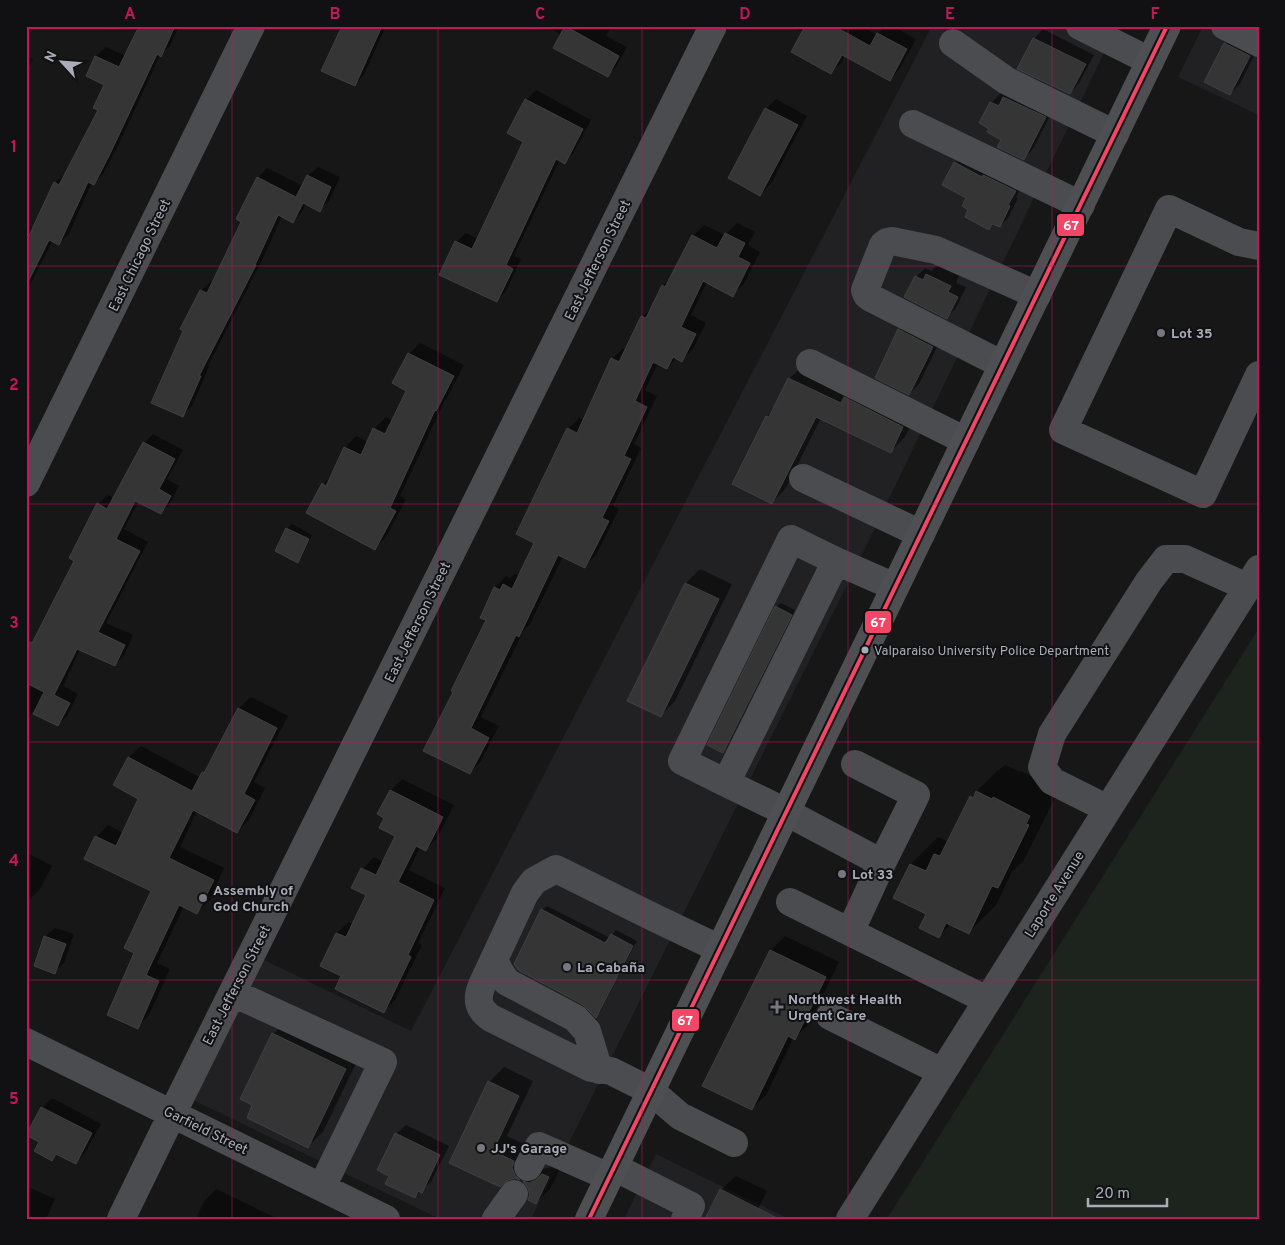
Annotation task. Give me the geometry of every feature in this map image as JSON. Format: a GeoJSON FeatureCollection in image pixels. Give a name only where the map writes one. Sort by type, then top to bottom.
{"type":"FeatureCollection","features":[{"type":"Feature","properties":{"kind":"main road"},"geometry":{"type":"LineString","coordinates":[[589,1219],[1167,26]]}},
{"type":"Feature","properties":{"kind":"street","name":"East Chicago Street"},"geometry":{"type":"LineString","coordinates":[[26,483],[251,26]]}},
{"type":"Feature","properties":{"kind":"street","name":"East Jefferson Street"},"geometry":{"type":"LineString","coordinates":[[121,1219],[713,26]]}},
{"type":"Feature","properties":{"kind":"street"},"geometry":{"type":"LineString","coordinates":[[1080,26],[1150,61]]}},
{"type":"Feature","properties":{"kind":"street"},"geometry":{"type":"LineString","coordinates":[[1225,26],[1259,43]]}},
{"type":"Feature","properties":{"kind":"street"},"geometry":{"type":"LineString","coordinates":[[953,43],[1007,81],[1115,134]]}},
{"type":"Feature","properties":{"kind":"street"},"geometry":{"type":"LineString","coordinates":[[913,124],[1081,204]]}},
{"type":"Feature","properties":{"kind":"street"},"geometry":{"type":"LineString","coordinates":[[1259,246],[1239,242],[1169,209],[1063,430],[1203,494],[1259,376]]}},
{"type":"Feature","properties":{"kind":"street"},"geometry":{"type":"LineString","coordinates":[[1003,365],[866,295],[865,290],[883,245],[892,241],[936,250],[1037,295]]}},
{"type":"Feature","properties":{"kind":"street"},"geometry":{"type":"LineString","coordinates":[[810,363],[966,441]]}},
{"type":"Feature","properties":{"kind":"street"},"geometry":{"type":"LineString","coordinates":[[803,478],[921,534]]}},
{"type":"Feature","properties":{"kind":"street"},"geometry":{"type":"LineString","coordinates":[[882,863],[786,812],[682,761],[791,538],[895,588]]}},
{"type":"Feature","properties":{"kind":"street"},"geometry":{"type":"LineString","coordinates":[[1108,808],[1052,781],[1042,767],[1052,734],[1149,581],[1166,559],[1184,559],[1253,578]]}},
{"type":"Feature","properties":{"kind":"street"},"geometry":{"type":"LineString","coordinates":[[726,783],[836,561]]}},
{"type":"Feature","properties":{"kind":"street","name":"Laporte Avenue"},"geometry":{"type":"LineString","coordinates":[[850,1219],[1253,578]]}},
{"type":"Feature","properties":{"kind":"street"},"geometry":{"type":"LineString","coordinates":[[850,932],[916,795],[855,764]]}},
{"type":"Feature","properties":{"kind":"street"},"geometry":{"type":"LineString","coordinates":[[720,949],[556,869],[534,882],[525,893],[480,990],[479,998],[480,1008],[491,1018],[591,1068],[611,1071],[651,1090],[680,1116],[734,1143]]}},
{"type":"Feature","properties":{"kind":"street"},"geometry":{"type":"LineString","coordinates":[[790,902],[988,1000]]}},
{"type":"Feature","properties":{"kind":"street"},"geometry":{"type":"LineString","coordinates":[[494,960],[507,982],[575,1018],[587,1031],[599,1070]]}},
{"type":"Feature","properties":{"kind":"street"},"geometry":{"type":"LineString","coordinates":[[232,993],[383,1062],[322,1187]]}},
{"type":"Feature","properties":{"kind":"street"},"geometry":{"type":"LineString","coordinates":[[830,1016],[942,1072]]}},
{"type":"Feature","properties":{"kind":"street","name":"Garfield Street"},"geometry":{"type":"LineString","coordinates":[[26,1042],[322,1187],[357,1212],[386,1219]]}},
{"type":"Feature","properties":{"kind":"street"},"geometry":{"type":"LineString","coordinates":[[528,1167],[538,1146],[611,1172],[695,1213]]}},
{"type":"Feature","properties":{"kind":"street"},"geometry":{"type":"LineString","coordinates":[[496,1219],[514,1194]]}},
{"type":"Feature","properties":{"kind":"shaded area"},"geometry":{"type":"Polygon","coordinates":[[[932,26],[1117,26],[855,569],[531,1219],[440,1219],[193,1100],[262,959],[411,1031],[932,26]]]}},
{"type":"Feature","properties":{"kind":"shaded area"},"geometry":{"type":"Polygon","coordinates":[[[1203,26],[1259,26],[1259,115],[1178,77],[1203,26]]]}},
{"type":"Feature","properties":{"kind":"shaded area"},"geometry":{"type":"Polygon","coordinates":[[[1259,628],[1259,1219],[887,1219],[1259,628]]]}},
{"type":"Feature","properties":{"kind":"shaded area"},"geometry":{"type":"Polygon","coordinates":[[[656,1154],[789,1219],[624,1219],[656,1154]]]}},
{"type":"Feature","properties":{"kind":"building"},"geometry":{"type":"Polygon","coordinates":[[[139,26],[175,26],[161,57],[157,54],[94,185],[88,182],[59,245],[49,240],[26,286],[26,242],[54,182],[59,185],[98,110],[93,108],[104,85],[86,76],[95,56],[119,67],[139,26]]]}},
{"type":"Feature","properties":{"kind":"building"},"geometry":{"type":"Polygon","coordinates":[[[342,26],[382,26],[355,86],[321,71],[342,26]]]}},
{"type":"Feature","properties":{"kind":"building"},"geometry":{"type":"Polygon","coordinates":[[[565,26],[619,56],[608,77],[553,48],[565,26]]]}},
{"type":"Feature","properties":{"kind":"building"},"geometry":{"type":"Polygon","coordinates":[[[805,26],[834,26],[870,46],[877,33],[907,49],[890,81],[842,55],[831,74],[791,52],[805,26]]]}},
{"type":"Feature","properties":{"kind":"building"},"geometry":{"type":"Polygon","coordinates":[[[1033,38],[1086,64],[1070,94],[1017,69],[1033,38]]]}},
{"type":"Feature","properties":{"kind":"building"},"geometry":{"type":"Polygon","coordinates":[[[1224,43],[1250,56],[1230,95],[1204,82],[1224,43]]]}},
{"type":"Feature","properties":{"kind":"building"},"geometry":{"type":"Polygon","coordinates":[[[1003,97],[1046,117],[1024,160],[997,147],[1001,140],[987,132],[989,129],[979,123],[990,102],[999,106],[1003,97]]]}},
{"type":"Feature","properties":{"kind":"building"},"geometry":{"type":"Polygon","coordinates":[[[525,99],[583,129],[565,164],[556,159],[506,265],[513,269],[497,302],[439,275],[455,241],[472,249],[523,142],[507,133],[525,99]]]}},
{"type":"Feature","properties":{"kind":"building"},"geometry":{"type":"Polygon","coordinates":[[[765,108],[798,125],[760,196],[728,178],[765,108]]]}},
{"type":"Feature","properties":{"kind":"building"},"geometry":{"type":"Polygon","coordinates":[[[954,162],[982,177],[983,175],[1016,191],[1008,205],[1010,206],[1000,227],[992,224],[989,230],[965,217],[968,210],[962,206],[966,198],[942,185],[954,162]]]}},
{"type":"Feature","properties":{"kind":"building"},"geometry":{"type":"Polygon","coordinates":[[[307,175],[331,187],[320,212],[303,203],[293,223],[278,215],[256,265],[199,376],[201,376],[183,417],[151,403],[183,331],[180,329],[200,290],[207,293],[241,222],[236,219],[257,177],[296,197],[307,175]]]}},
{"type":"Feature","properties":{"kind":"building"},"geometry":{"type":"Polygon","coordinates":[[[725,233],[745,243],[738,257],[750,263],[733,297],[703,281],[681,327],[696,334],[682,362],[673,357],[667,369],[653,362],[635,401],[647,407],[624,456],[631,459],[602,518],[609,521],[585,568],[558,555],[519,637],[516,635],[471,728],[489,738],[470,774],[423,751],[486,620],[480,618],[494,587],[500,590],[503,584],[512,589],[534,543],[516,534],[567,428],[577,433],[611,358],[619,362],[641,316],[646,318],[662,285],[665,287],[692,235],[717,248],[725,233]]]}},
{"type":"Feature","properties":{"kind":"building"},"geometry":{"type":"Polygon","coordinates":[[[926,274],[951,286],[948,292],[958,297],[947,319],[904,297],[915,276],[923,280],[926,274]]]}},
{"type":"Feature","properties":{"kind":"building"},"geometry":{"type":"Polygon","coordinates":[[[898,329],[933,347],[909,395],[875,378],[898,329]]]}},
{"type":"Feature","properties":{"kind":"building"},"geometry":{"type":"Polygon","coordinates":[[[408,353],[454,376],[435,410],[390,508],[396,511],[375,550],[306,513],[322,483],[326,486],[344,447],[361,455],[373,428],[385,434],[406,391],[392,383],[408,353]]]}},
{"type":"Feature","properties":{"kind":"building"},"geometry":{"type":"Polygon","coordinates":[[[788,378],[841,403],[844,397],[903,427],[891,453],[816,417],[772,504],[732,484],[766,416],[769,417],[788,378]]]}},
{"type":"Feature","properties":{"kind":"building"},"geometry":{"type":"Polygon","coordinates":[[[143,442],[175,459],[159,489],[171,496],[161,514],[135,501],[116,539],[140,551],[98,632],[125,645],[115,666],[77,649],[54,695],[70,703],[58,726],[33,714],[44,692],[26,683],[26,640],[32,643],[74,561],[69,558],[97,503],[107,509],[143,442]]]}},
{"type":"Feature","properties":{"kind":"building"},"geometry":{"type":"Polygon","coordinates":[[[286,528],[309,539],[298,563],[275,551],[286,528]]]}},
{"type":"Feature","properties":{"kind":"building"},"geometry":{"type":"Polygon","coordinates":[[[685,583],[719,599],[661,717],[627,701],[685,583]]]}},
{"type":"Feature","properties":{"kind":"building"},"geometry":{"type":"Polygon","coordinates":[[[775,606],[792,615],[723,753],[707,745],[775,606]]]}},
{"type":"Feature","properties":{"kind":"building"},"geometry":{"type":"Polygon","coordinates":[[[238,708],[277,728],[244,794],[255,800],[237,833],[193,810],[169,858],[214,880],[197,914],[179,905],[146,975],[159,981],[138,1029],[107,1015],[134,953],[124,948],[151,891],[84,859],[95,836],[116,846],[138,799],[113,785],[128,757],[192,791],[202,772],[204,773],[238,708]]]}},
{"type":"Feature","properties":{"kind":"building"},"geometry":{"type":"Polygon","coordinates":[[[390,790],[443,817],[426,851],[416,846],[398,882],[434,900],[408,955],[411,957],[384,1013],[335,989],[341,976],[320,966],[336,933],[346,937],[366,895],[351,888],[361,868],[376,875],[395,836],[379,828],[384,818],[377,814],[390,790]]]}},
{"type":"Feature","properties":{"kind":"building"},"geometry":{"type":"Polygon","coordinates":[[[976,791],[992,799],[993,797],[1030,816],[1026,824],[1029,825],[998,888],[992,886],[969,934],[946,923],[939,938],[919,928],[926,914],[893,898],[910,864],[926,871],[934,854],[940,856],[970,796],[973,798],[976,791]]]}},
{"type":"Feature","properties":{"kind":"building","name":"La Cabaña"},"geometry":{"type":"Polygon","coordinates":[[[541,909],[605,943],[611,934],[633,946],[596,1018],[582,1004],[518,970],[514,964],[541,909]]]}},
{"type":"Feature","properties":{"kind":"building"},"geometry":{"type":"Polygon","coordinates":[[[44,936],[66,944],[55,974],[34,966],[44,936]]]}},
{"type":"Feature","properties":{"kind":"building","name":"Northwest Health Urgent Care"},"geometry":{"type":"Polygon","coordinates":[[[770,950],[826,977],[795,1040],[788,1036],[752,1110],[702,1086],[770,950]]]}},
{"type":"Feature","properties":{"kind":"building"},"geometry":{"type":"Polygon","coordinates":[[[272,1033],[346,1069],[308,1148],[247,1118],[252,1105],[240,1099],[272,1033]]]}},
{"type":"Feature","properties":{"kind":"building"},"geometry":{"type":"Polygon","coordinates":[[[488,1081],[519,1096],[493,1151],[514,1161],[512,1168],[520,1180],[515,1178],[508,1180],[500,1187],[449,1163],[488,1081]]]}},
{"type":"Feature","properties":{"kind":"building"},"geometry":{"type":"Polygon","coordinates":[[[41,1107],[92,1133],[76,1164],[56,1154],[52,1161],[34,1151],[39,1142],[26,1135],[41,1107]]]}},
{"type":"Feature","properties":{"kind":"building"},"geometry":{"type":"Polygon","coordinates":[[[395,1133],[440,1155],[422,1193],[418,1191],[415,1198],[385,1184],[389,1176],[377,1170],[395,1133]]]}},
{"type":"Feature","properties":{"kind":"building"},"geometry":{"type":"Polygon","coordinates":[[[542,1174],[549,1177],[536,1204],[528,1200],[530,1195],[523,1181],[529,1183],[536,1180],[542,1174]]]}},
{"type":"Feature","properties":{"kind":"building"},"geometry":{"type":"Polygon","coordinates":[[[720,1189],[779,1219],[705,1219],[720,1189]]]}},
{"type":"Feature","properties":{"kind":"tunnel"},"geometry":{"type":"LineString","coordinates":[[708,1214],[719,1219]]}},
{"type":"Feature","properties":{"kind":"transit line","name":"67"},"geometry":{"type":"LineString","coordinates":[[589,1219],[1167,26]]}},
{"type":"Feature","properties":{"kind":"place","name":"Lot 35"},"geometry":{"type":"Point","coordinates":[1161,333]}},
{"type":"Feature","properties":{"kind":"place","name":"Valparaiso University Police Department"},"geometry":{"type":"Point","coordinates":[865,650]}},
{"type":"Feature","properties":{"kind":"place","name":"Lot 33"},"geometry":{"type":"Point","coordinates":[842,874]}},
{"type":"Feature","properties":{"kind":"place","name":"Assembly of God Church"},"geometry":{"type":"Point","coordinates":[203,898]}},
{"type":"Feature","properties":{"kind":"place","name":"La Cabaña"},"geometry":{"type":"Point","coordinates":[567,967]}},
{"type":"Feature","properties":{"kind":"place","name":"Northwest Health Urgent Care"},"geometry":{"type":"Point","coordinates":[777,1007]}},
{"type":"Feature","properties":{"kind":"place","name":"JJ's Garage"},"geometry":{"type":"Point","coordinates":[481,1148]}}]}
